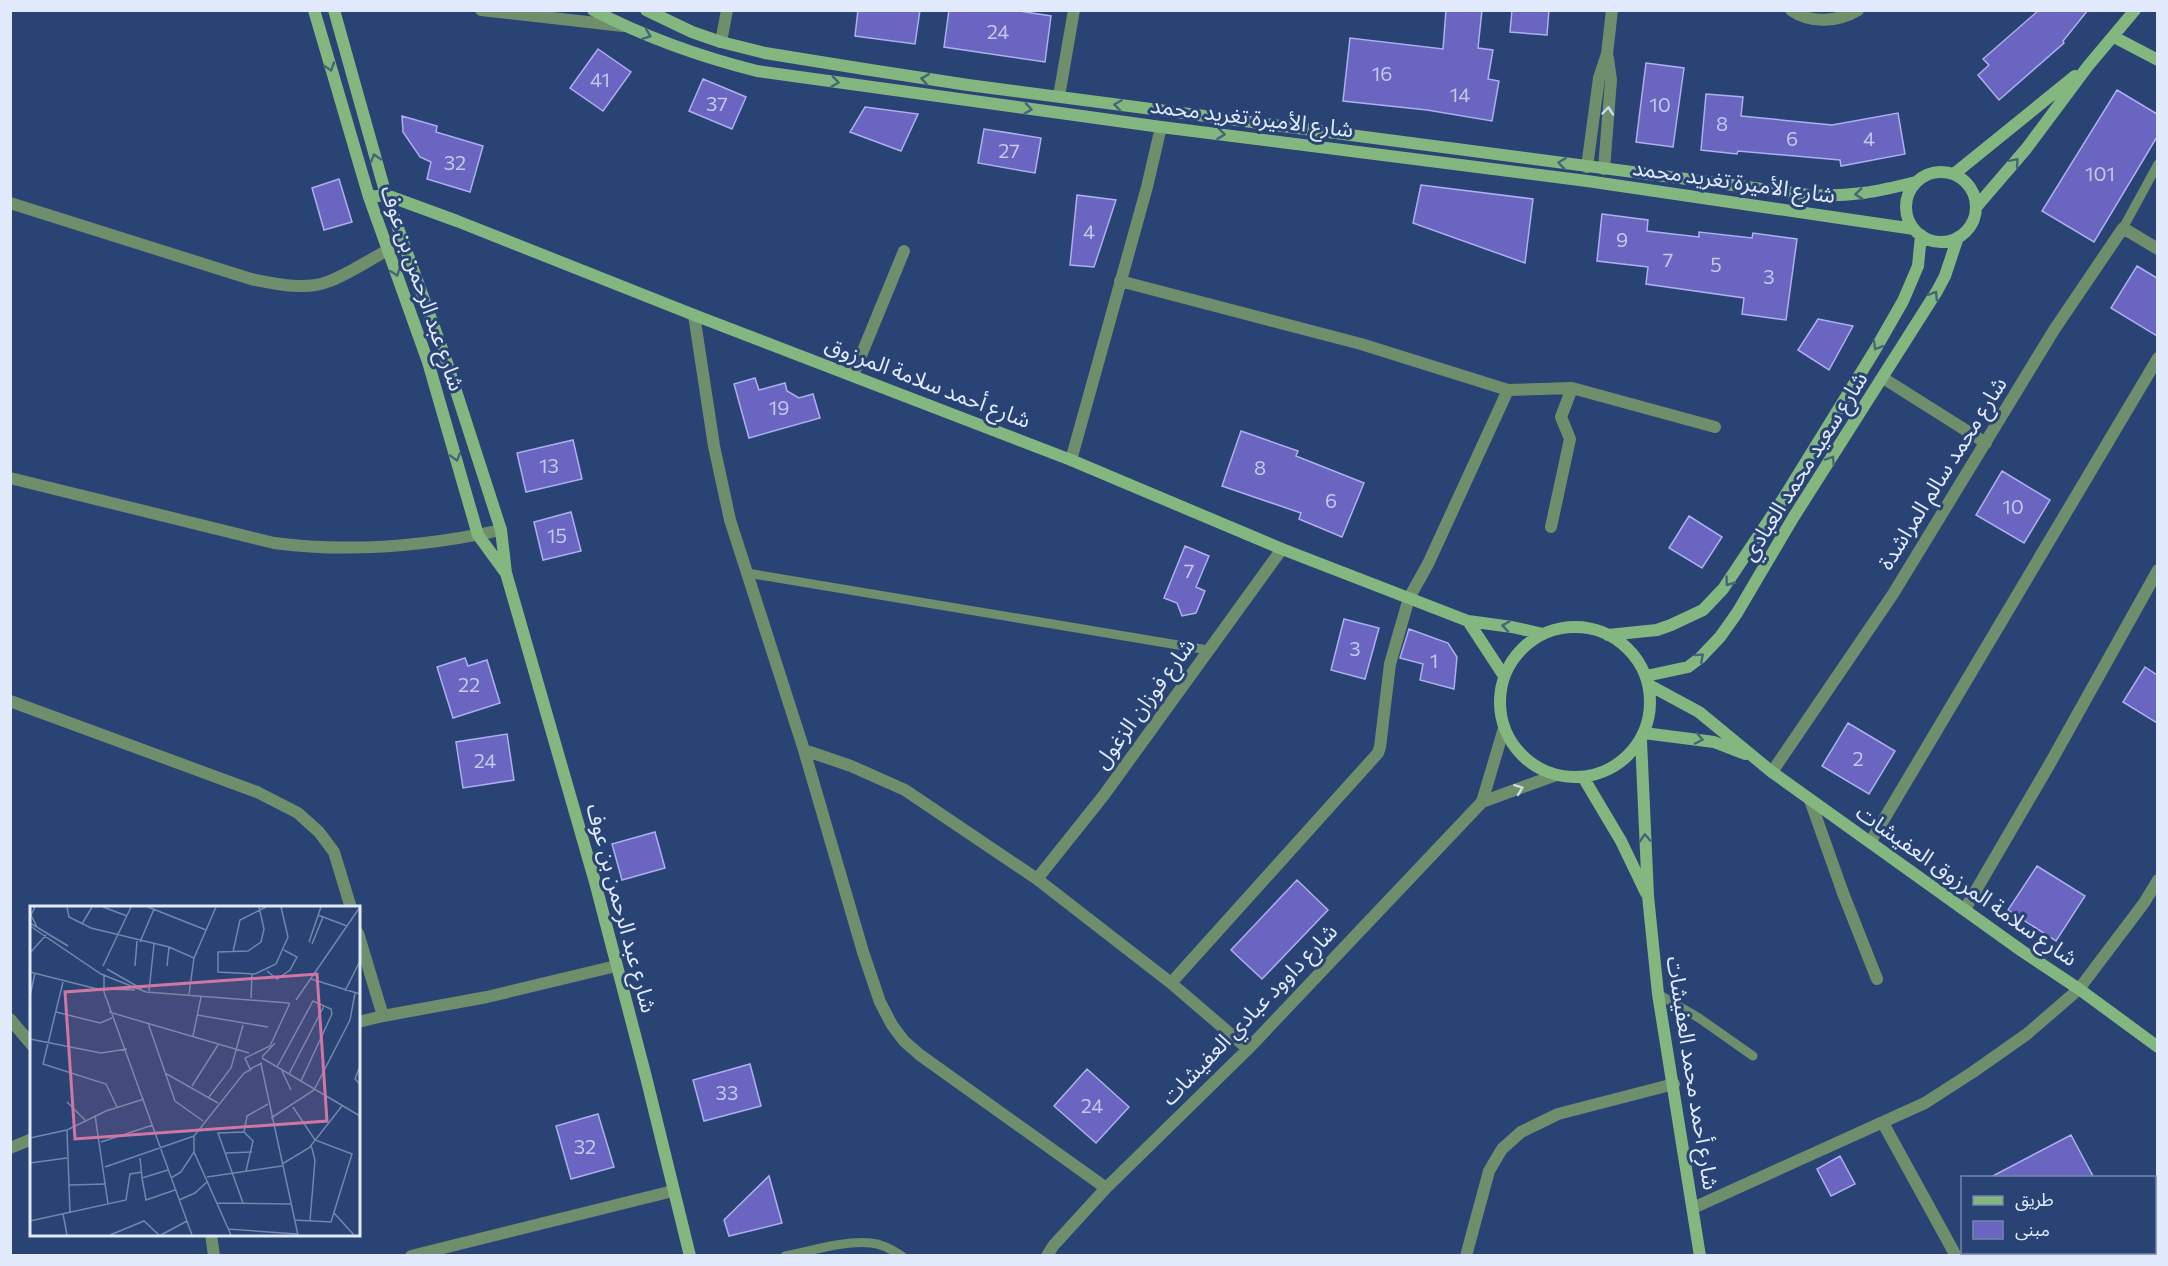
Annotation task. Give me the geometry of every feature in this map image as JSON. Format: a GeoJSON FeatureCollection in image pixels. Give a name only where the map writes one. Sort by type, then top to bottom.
{"type":"FeatureCollection","features":[{"type":"Feature","properties":{"kind":"street","name":"شارع عبد الرحمن بن عوف"},"geometry":{"type":"LineString","coordinates":[[314,10],[369,197],[428,362],[478,535],[506,573]]}},
{"type":"Feature","properties":{"kind":"street","name":"شارع عبد الرحمن بن عوف"},"geometry":{"type":"LineString","coordinates":[[334,10],[386,195],[446,360],[501,530],[506,573],[595,882],[690,1256]]}},
{"type":"Feature","properties":{"kind":"street"},"geometry":{"type":"LineString","coordinates":[[481,10],[626,26]]}},
{"type":"Feature","properties":{"kind":"street","name":"شارع الأميرة تغريد محمد"},"geometry":{"type":"LineString","coordinates":[[593,10],[694,53],[757,71],[1161,127],[1587,181],[1917,232]]}},
{"type":"Feature","properties":{"kind":"street","name":"شارع الأميرة تغريد محمد"},"geometry":{"type":"LineString","coordinates":[[645,10],[692,32],[765,53],[968,85],[1809,195],[1842,196],[1870,193],[1916,182]]}},
{"type":"Feature","properties":{"kind":"street"},"geometry":{"type":"LineString","coordinates":[[721,42],[727,10]]}},
{"type":"Feature","properties":{"kind":"street"},"geometry":{"type":"LineString","coordinates":[[1059,96],[1074,10]]}},
{"type":"Feature","properties":{"kind":"street"},"geometry":{"type":"LineString","coordinates":[[1587,167],[1599,78],[1607,54],[1612,10]]}},
{"type":"Feature","properties":{"kind":"street"},"geometry":{"type":"LineString","coordinates":[[1791,10],[1812,18],[1829,20],[1847,17],[1858,10]]}},
{"type":"Feature","properties":{"kind":"street"},"geometry":{"type":"LineString","coordinates":[[1977,206],[1970,186],[1963,179],[1944,171],[1934,172],[1916,182],[1907,200],[1906,210],[1917,232],[1939,241],[1949,241],[1958,237],[1972,224],[1977,206],[2026,149],[2088,66],[2135,10]]}},
{"type":"Feature","properties":{"kind":"street"},"geometry":{"type":"LineString","coordinates":[[2114,37],[2157,60]]}},
{"type":"Feature","properties":{"kind":"street"},"geometry":{"type":"LineString","coordinates":[[1604,168],[1611,80],[1607,54]]}},
{"type":"Feature","properties":{"kind":"street"},"geometry":{"type":"LineString","coordinates":[[1953,174],[2088,66]]}},
{"type":"Feature","properties":{"kind":"street"},"geometry":{"type":"LineString","coordinates":[[1071,460],[1161,127]]}},
{"type":"Feature","properties":{"kind":"street","name":"شارع أحمد سلامة المرزوق"},"geometry":{"type":"LineString","coordinates":[[369,197],[386,195],[457,221],[693,315],[1071,460],[1282,549],[1468,621],[1543,634]]}},
{"type":"Feature","properties":{"kind":"street"},"geometry":{"type":"LineString","coordinates":[[10,203],[251,279],[282,285],[305,286],[329,281],[388,250]]}},
{"type":"Feature","properties":{"kind":"street"},"geometry":{"type":"LineString","coordinates":[[2123,228],[2157,249]]}},
{"type":"Feature","properties":{"kind":"street","name":"شارع محمد سالم المراشدة"},"geometry":{"type":"LineString","coordinates":[[1772,772],[1893,594],[2054,330],[2123,228]]}},
{"type":"Feature","properties":{"kind":"street","name":"شارع سعيد محمد العبادي"},"geometry":{"type":"LineString","coordinates":[[1608,634],[1657,630],[1671,625],[1703,610],[1723,589],[1783,499],[1898,311],[1916,272],[1917,232]]}},
{"type":"Feature","properties":{"kind":"street","name":"شارع سعيد محمد العبادي"},"geometry":{"type":"LineString","coordinates":[[1647,680],[1688,667],[1720,637],[1737,613],[1793,518],[1937,291],[1945,276],[1958,237]]}},
{"type":"Feature","properties":{"kind":"street"},"geometry":{"type":"LineString","coordinates":[[853,375],[904,251]]}},
{"type":"Feature","properties":{"kind":"street"},"geometry":{"type":"LineString","coordinates":[[1120,281],[1361,344],[1508,390],[1572,388],[1715,427]]}},
{"type":"Feature","properties":{"kind":"street"},"geometry":{"type":"LineString","coordinates":[[693,315],[730,520],[804,750],[863,952],[880,1002],[892,1025],[904,1041],[920,1055],[1106,1188]]}},
{"type":"Feature","properties":{"kind":"street"},"geometry":{"type":"LineString","coordinates":[[1871,841],[2157,358]]}},
{"type":"Feature","properties":{"kind":"street"},"geometry":{"type":"LineString","coordinates":[[1883,378],[1986,442]]}},
{"type":"Feature","properties":{"kind":"street"},"geometry":{"type":"LineString","coordinates":[[1551,527],[1570,439],[1561,417],[1572,388]]}},
{"type":"Feature","properties":{"kind":"street"},"geometry":{"type":"LineString","coordinates":[[1171,983],[1378,753],[1389,664],[1409,598],[1428,564],[1508,390]]}},
{"type":"Feature","properties":{"kind":"street"},"geometry":{"type":"LineString","coordinates":[[10,478],[274,543],[310,548],[427,543],[501,530]]}},
{"type":"Feature","properties":{"kind":"street","name":"شارع فوزان الزغول"},"geometry":{"type":"LineString","coordinates":[[1037,879],[1104,795],[1282,549]]}},
{"type":"Feature","properties":{"kind":"street"},"geometry":{"type":"LineString","coordinates":[[1965,909],[2048,767],[2157,570]]}},
{"type":"Feature","properties":{"kind":"street"},"geometry":{"type":"LineString","coordinates":[[1468,621],[1504,676]]}},
{"type":"Feature","properties":{"kind":"street"},"geometry":{"type":"LineString","coordinates":[[1575,627],[1608,634],[1631,652],[1647,680],[1651,701],[1649,717],[1642,736],[1632,751],[1610,769],[1583,777],[1556,775],[1528,761],[1517,750],[1504,728],[1500,708],[1504,676],[1524,647],[1543,634],[1559,628],[1575,627]]}},
{"type":"Feature","properties":{"kind":"street","name":"شارع سلامة المرزوق العفيشات"},"geometry":{"type":"LineString","coordinates":[[1647,680],[1699,712],[1810,800],[2079,989],[2157,1047]]}},
{"type":"Feature","properties":{"kind":"street"},"geometry":{"type":"LineString","coordinates":[[10,701],[257,792],[298,813],[319,832],[334,852],[350,906]]}},
{"type":"Feature","properties":{"kind":"street","name":"شارع داوود عبادي العفيشات"},"geometry":{"type":"LineString","coordinates":[[1482,802],[1504,728]]}},
{"type":"Feature","properties":{"kind":"street","name":"شارع سلامة المرزوق العفيشات"},"geometry":{"type":"LineString","coordinates":[[1642,736],[1713,742],[1752,756]]}},
{"type":"Feature","properties":{"kind":"street","name":"شارع أحمد محمد العفيشات"},"geometry":{"type":"LineString","coordinates":[[1642,736],[1648,896],[1658,994],[1700,1256]]}},
{"type":"Feature","properties":{"kind":"street"},"geometry":{"type":"LineString","coordinates":[[804,750],[850,766],[905,790],[1037,879],[1171,983],[1248,1049]]}},
{"type":"Feature","properties":{"kind":"street","name":"شارع داوود عبادي العفيشات"},"geometry":{"type":"LineString","coordinates":[[1047,1256],[1053,1246],[1106,1188],[1248,1049],[1482,802],[1556,775]]}},
{"type":"Feature","properties":{"kind":"street","name":"شارع أحمد محمد العفيشات"},"geometry":{"type":"LineString","coordinates":[[1583,777],[1621,841],[1648,896]]}},
{"type":"Feature","properties":{"kind":"street"},"geometry":{"type":"LineString","coordinates":[[1810,800],[1877,979]]}},
{"type":"Feature","properties":{"kind":"street"},"geometry":{"type":"LineString","coordinates":[[1693,1208],[1925,1103],[2027,1034],[2079,989],[2144,903],[2157,880]]}},
{"type":"Feature","properties":{"kind":"street"},"geometry":{"type":"LineString","coordinates":[[360,940],[383,1016]]}},
{"type":"Feature","properties":{"kind":"street"},"geometry":{"type":"LineString","coordinates":[[360,1022],[487,997],[616,966]]}},
{"type":"Feature","properties":{"kind":"street"},"geometry":{"type":"LineString","coordinates":[[10,1019],[30,1043]]}},
{"type":"Feature","properties":{"kind":"street"},"geometry":{"type":"LineString","coordinates":[[1466,1256],[1489,1171],[1502,1149],[1521,1132],[1558,1114],[1674,1084]]}},
{"type":"Feature","properties":{"kind":"street"},"geometry":{"type":"LineString","coordinates":[[1883,1123],[1956,1256]]}},
{"type":"Feature","properties":{"kind":"street"},"geometry":{"type":"LineString","coordinates":[[10,1148],[30,1140]]}},
{"type":"Feature","properties":{"kind":"street"},"geometry":{"type":"LineString","coordinates":[[411,1256],[673,1191]]}},
{"type":"Feature","properties":{"kind":"street"},"geometry":{"type":"LineString","coordinates":[[211,1236],[214,1256]]}},
{"type":"Feature","properties":{"kind":"lane"},"geometry":{"type":"LineString","coordinates":[[2123,228],[2157,164]]}},
{"type":"Feature","properties":{"kind":"lane"},"geometry":{"type":"LineString","coordinates":[[747,573],[1208,650]]}},
{"type":"Feature","properties":{"kind":"lane"},"geometry":{"type":"LineString","coordinates":[[1658,994],[1699,1018],[1753,1056]]}},
{"type":"Feature","properties":{"kind":"lane"},"geometry":{"type":"LineString","coordinates":[[785,1256],[856,1243],[873,1243],[892,1249],[902,1256]]}},
{"type":"Feature","properties":{"kind":"building"},"geometry":{"type":"Polygon","coordinates":[[[858,10],[920,10],[915,44],[855,36],[858,10]]]}},
{"type":"Feature","properties":{"kind":"building"},"geometry":{"type":"Polygon","coordinates":[[[949,10],[1012,10],[1051,16],[1045,62],[944,47],[949,10]]]}},
{"type":"Feature","properties":{"kind":"building"},"geometry":{"type":"Polygon","coordinates":[[[1446,10],[1482,10],[1478,48],[1493,50],[1488,79],[1499,81],[1492,121],[1427,110],[1343,101],[1350,38],[1443,49],[1446,10]]]}},
{"type":"Feature","properties":{"kind":"building"},"geometry":{"type":"Polygon","coordinates":[[[1512,10],[1549,10],[1547,35],[1510,32],[1512,10]]]}},
{"type":"Feature","properties":{"kind":"building"},"geometry":{"type":"Polygon","coordinates":[[[2039,10],[2088,10],[2063,41],[2064,43],[1999,100],[1978,75],[1989,65],[1983,59],[2039,10]]]}},
{"type":"Feature","properties":{"kind":"building"},"geometry":{"type":"Polygon","coordinates":[[[598,49],[631,72],[603,111],[570,88],[598,49]]]}},
{"type":"Feature","properties":{"kind":"building"},"geometry":{"type":"Polygon","coordinates":[[[1646,63],[1684,68],[1673,147],[1636,142],[1646,63]]]}},
{"type":"Feature","properties":{"kind":"building"},"geometry":{"type":"Polygon","coordinates":[[[703,79],[746,97],[732,129],[689,111],[703,79]]]}},
{"type":"Feature","properties":{"kind":"building"},"geometry":{"type":"Polygon","coordinates":[[[2117,90],[2157,114],[2157,137],[2094,242],[2042,211],[2117,90]]]}},
{"type":"Feature","properties":{"kind":"building"},"geometry":{"type":"Polygon","coordinates":[[[1706,94],[1743,97],[1741,116],[1832,125],[1898,113],[1905,154],[1841,166],[1840,160],[1701,150],[1706,94]]]}},
{"type":"Feature","properties":{"kind":"building"},"geometry":{"type":"Polygon","coordinates":[[[865,107],[918,114],[901,151],[850,132],[865,107]]]}},
{"type":"Feature","properties":{"kind":"building"},"geometry":{"type":"Polygon","coordinates":[[[402,116],[437,126],[436,132],[483,146],[470,192],[427,179],[431,162],[420,157],[403,132],[402,116]]]}},
{"type":"Feature","properties":{"kind":"building"},"geometry":{"type":"Polygon","coordinates":[[[984,129],[1041,138],[1035,173],[978,163],[984,129]]]}},
{"type":"Feature","properties":{"kind":"building"},"geometry":{"type":"Polygon","coordinates":[[[339,179],[352,222],[324,230],[312,188],[339,179]]]}},
{"type":"Feature","properties":{"kind":"building"},"geometry":{"type":"Polygon","coordinates":[[[1421,185],[1533,199],[1525,263],[1413,223],[1421,185]]]}},
{"type":"Feature","properties":{"kind":"building"},"geometry":{"type":"Polygon","coordinates":[[[1077,195],[1116,200],[1094,267],[1070,265],[1077,195]]]}},
{"type":"Feature","properties":{"kind":"building"},"geometry":{"type":"Polygon","coordinates":[[[1602,214],[1648,220],[1647,231],[1699,237],[1699,232],[1752,238],[1753,233],[1797,239],[1786,320],[1742,314],[1744,298],[1646,284],[1648,267],[1597,261],[1602,214]]]}},
{"type":"Feature","properties":{"kind":"building"},"geometry":{"type":"Polygon","coordinates":[[[2137,266],[2157,278],[2157,336],[2111,308],[2137,266]]]}},
{"type":"Feature","properties":{"kind":"building"},"geometry":{"type":"Polygon","coordinates":[[[1818,319],[1853,326],[1829,370],[1798,350],[1818,319]]]}},
{"type":"Feature","properties":{"kind":"building"},"geometry":{"type":"Polygon","coordinates":[[[755,378],[759,390],[785,383],[787,391],[799,398],[813,394],[820,418],[749,438],[734,384],[755,378]]]}},
{"type":"Feature","properties":{"kind":"building"},"geometry":{"type":"Polygon","coordinates":[[[1241,431],[1298,451],[1296,456],[1364,483],[1342,537],[1299,519],[1301,513],[1222,486],[1241,431]]]}},
{"type":"Feature","properties":{"kind":"building"},"geometry":{"type":"Polygon","coordinates":[[[573,440],[582,479],[526,492],[517,453],[573,440]]]}},
{"type":"Feature","properties":{"kind":"building"},"geometry":{"type":"Polygon","coordinates":[[[2002,471],[2050,500],[2024,543],[1976,515],[2002,471]]]}},
{"type":"Feature","properties":{"kind":"building"},"geometry":{"type":"Polygon","coordinates":[[[571,512],[581,551],[543,560],[534,522],[571,512]]]}},
{"type":"Feature","properties":{"kind":"building"},"geometry":{"type":"Polygon","coordinates":[[[1689,516],[1722,537],[1702,568],[1669,548],[1689,516]]]}},
{"type":"Feature","properties":{"kind":"building"},"geometry":{"type":"Polygon","coordinates":[[[1185,546],[1209,556],[1196,587],[1205,591],[1196,613],[1182,616],[1177,603],[1164,598],[1185,546]]]}},
{"type":"Feature","properties":{"kind":"building"},"geometry":{"type":"Polygon","coordinates":[[[1344,619],[1379,628],[1365,679],[1331,670],[1344,619]]]}},
{"type":"Feature","properties":{"kind":"building"},"geometry":{"type":"Polygon","coordinates":[[[1409,629],[1448,643],[1457,657],[1454,689],[1420,680],[1423,664],[1400,658],[1409,629]]]}},
{"type":"Feature","properties":{"kind":"building"},"geometry":{"type":"Polygon","coordinates":[[[465,658],[468,666],[487,660],[500,703],[453,718],[437,667],[465,658]]]}},
{"type":"Feature","properties":{"kind":"building"},"geometry":{"type":"Polygon","coordinates":[[[2145,667],[2157,675],[2157,723],[2123,702],[2145,667]]]}},
{"type":"Feature","properties":{"kind":"building"},"geometry":{"type":"Polygon","coordinates":[[[1848,723],[1895,751],[1869,794],[1822,766],[1848,723]]]}},
{"type":"Feature","properties":{"kind":"building"},"geometry":{"type":"Polygon","coordinates":[[[507,734],[514,780],[463,788],[456,742],[507,734]]]}},
{"type":"Feature","properties":{"kind":"building"},"geometry":{"type":"Polygon","coordinates":[[[655,832],[665,868],[622,880],[612,844],[655,832]]]}},
{"type":"Feature","properties":{"kind":"building"},"geometry":{"type":"Polygon","coordinates":[[[2037,866],[2085,896],[2056,941],[2008,910],[2037,866]]]}},
{"type":"Feature","properties":{"kind":"building"},"geometry":{"type":"Polygon","coordinates":[[[1297,880],[1328,910],[1262,979],[1231,950],[1297,880]]]}},
{"type":"Feature","properties":{"kind":"building"},"geometry":{"type":"Polygon","coordinates":[[[750,1064],[761,1106],[704,1121],[693,1080],[750,1064]]]}},
{"type":"Feature","properties":{"kind":"building"},"geometry":{"type":"Polygon","coordinates":[[[1087,1069],[1129,1107],[1096,1143],[1054,1106],[1087,1069]]]}},
{"type":"Feature","properties":{"kind":"building"},"geometry":{"type":"Polygon","coordinates":[[[598,1114],[614,1167],[571,1179],[556,1126],[598,1114]]]}},
{"type":"Feature","properties":{"kind":"building"},"geometry":{"type":"Polygon","coordinates":[[[2071,1135],[2093,1176],[1993,1176],[2071,1135]]]}},
{"type":"Feature","properties":{"kind":"building"},"geometry":{"type":"Polygon","coordinates":[[[1840,1156],[1855,1184],[1831,1196],[1817,1169],[1840,1156]]]}},
{"type":"Feature","properties":{"kind":"building"},"geometry":{"type":"Polygon","coordinates":[[[769,1176],[782,1223],[729,1236],[724,1220],[769,1176]]]}}]}
